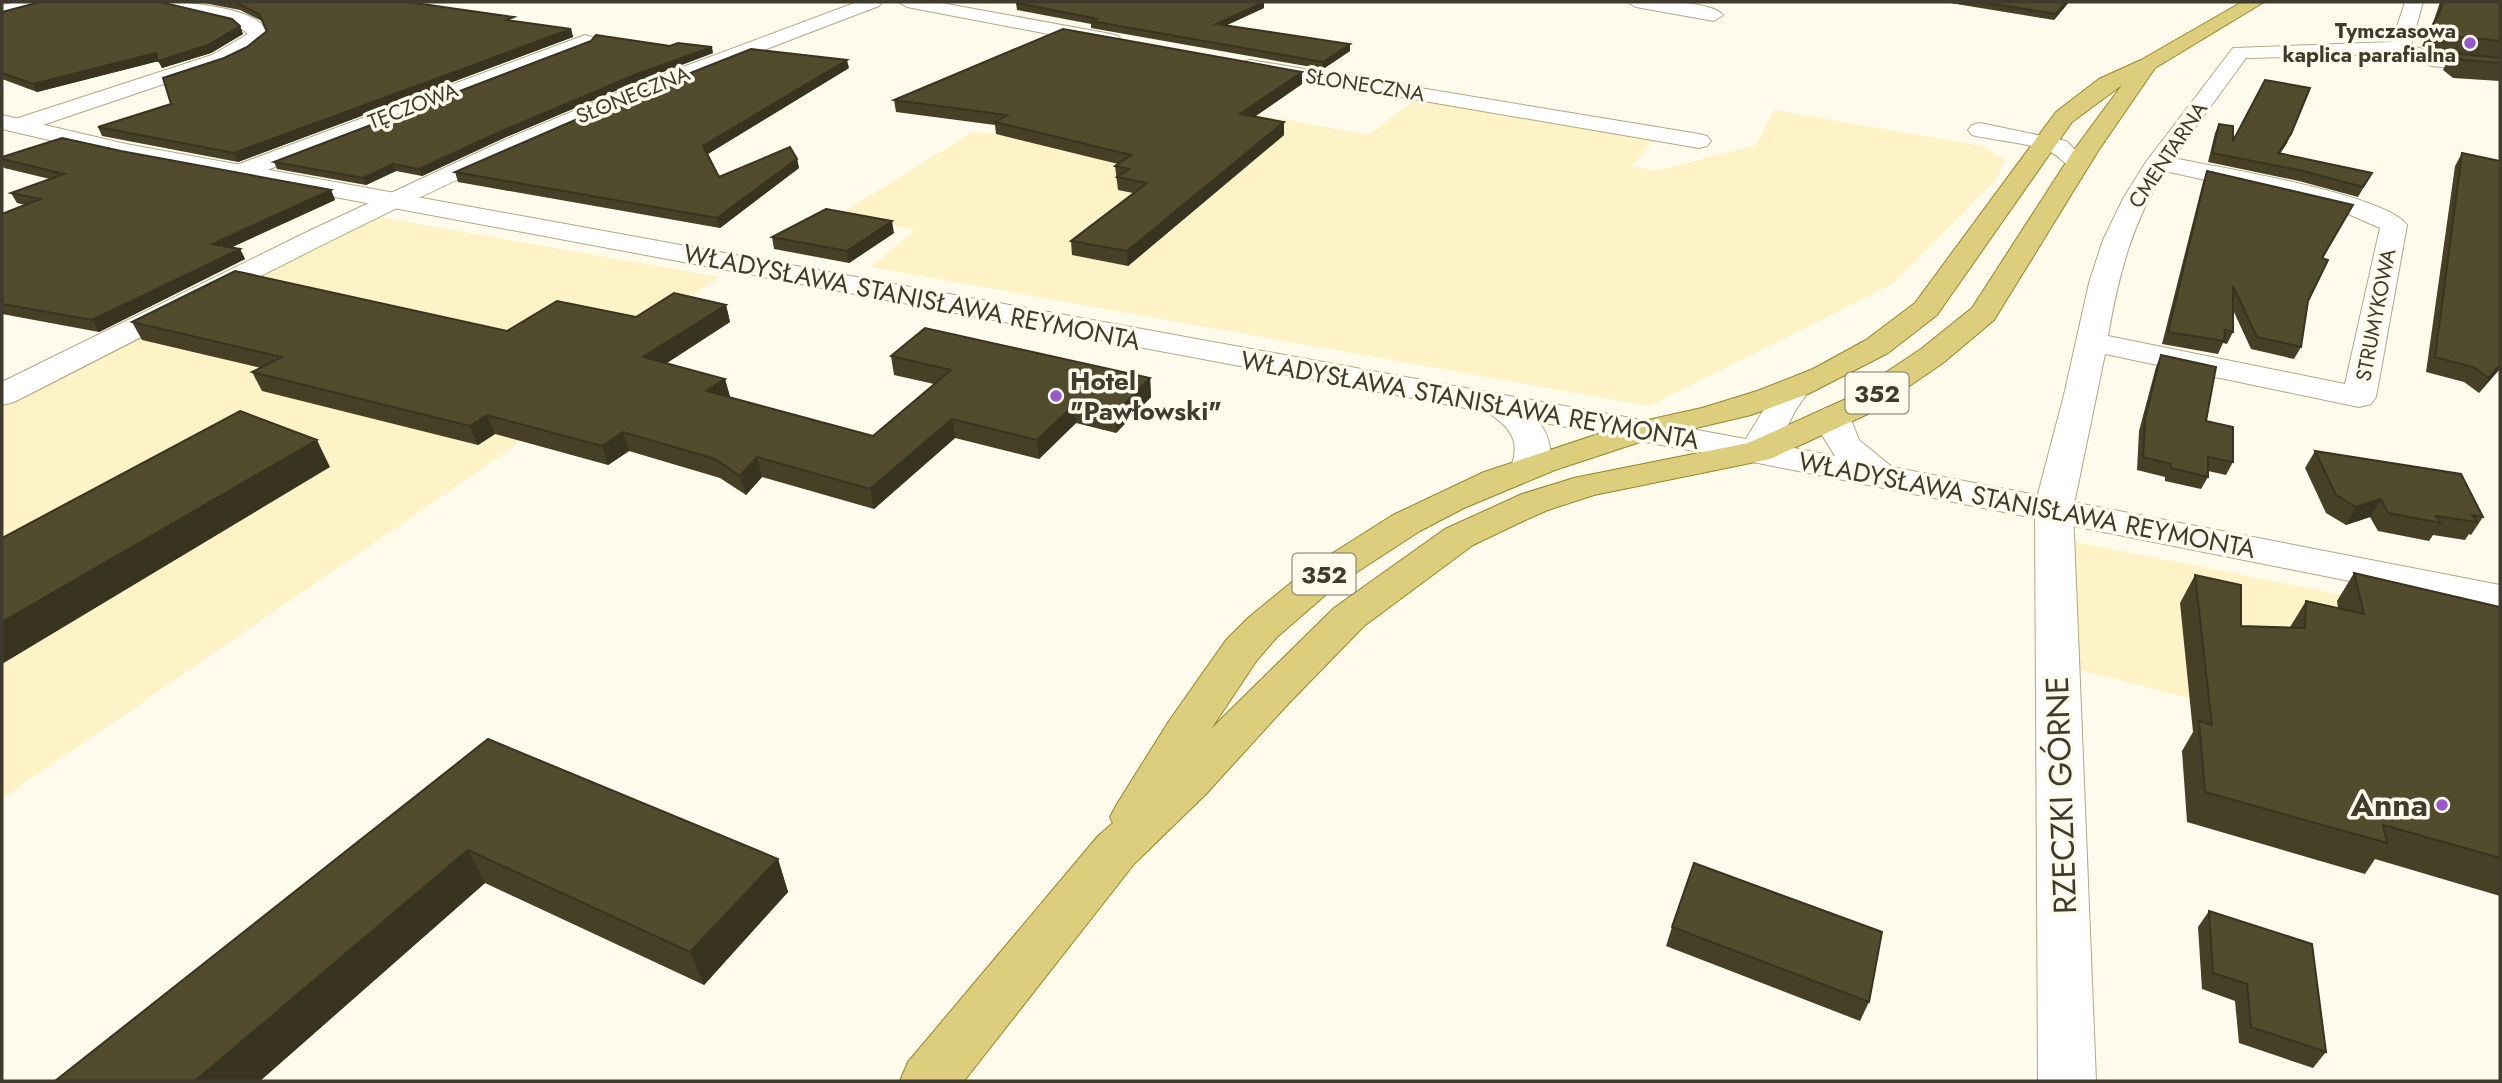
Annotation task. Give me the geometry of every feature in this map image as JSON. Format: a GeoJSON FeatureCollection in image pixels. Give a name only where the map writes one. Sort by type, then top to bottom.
{"type":"FeatureCollection","features":[{"type":"Feature","properties":{"kind":"main road","name":"352"},"geometry":{"type":"LineString","coordinates":[[1116,850],[1179,741],[1250,640],[1332,568],[1385,534],[1432,509],[1551,458],[1640,431],[1709,416],[1811,384],[1865,356],[1901,332],[1926,309],[2064,117],[2107,84],[2148,64],[2255,2]]}},
{"type":"Feature","properties":{"kind":"main road","name":"352"},"geometry":{"type":"LineString","coordinates":[[929,1081],[1116,850],[1189,782],[1273,692],[1349,617],[1459,537],[1535,502],[1587,486],[1758,452],[1858,406],[1932,356],[1983,314],[2085,152],[2148,64]]}},
{"type":"Feature","properties":{"kind":"street"},"geometry":{"type":"LineString","coordinates":[[2,11],[38,2]]}},
{"type":"Feature","properties":{"kind":"street"},"geometry":{"type":"LineString","coordinates":[[10,124],[219,59],[242,48],[258,36],[254,27],[243,20],[169,2]]}},
{"type":"Feature","properties":{"kind":"street","name":"SŁONECZNA"},"geometry":{"type":"LineString","coordinates":[[397,199],[665,80],[873,2]]}},
{"type":"Feature","properties":{"kind":"street"},"geometry":{"type":"LineString","coordinates":[[907,2],[1137,45]]}},
{"type":"Feature","properties":{"kind":"street"},"geometry":{"type":"LineString","coordinates":[[1636,2],[1714,15]]}},
{"type":"Feature","properties":{"kind":"street"},"geometry":{"type":"LineString","coordinates":[[2414,2],[2400,48],[2432,60],[2500,67]]}},
{"type":"Feature","properties":{"kind":"street","name":"TĘCZOWA"},"geometry":{"type":"LineString","coordinates":[[240,172],[585,41]]}},
{"type":"Feature","properties":{"kind":"street","name":"CMENTARNA"},"geometry":{"type":"LineString","coordinates":[[2054,509],[2056,490],[2110,257],[2124,219],[2158,162],[2240,52],[2400,48]]}},
{"type":"Feature","properties":{"kind":"street","name":"SŁONECZNA"},"geometry":{"type":"LineString","coordinates":[[1231,63],[1699,141]]}},
{"type":"Feature","properties":{"kind":"street","name":"WŁADYSŁAWA STANISŁAWA REYMONTA"},"geometry":{"type":"LineString","coordinates":[[10,124],[240,172],[397,199],[1245,360],[1758,452],[2500,598]]}},
{"type":"Feature","properties":{"kind":"street"},"geometry":{"type":"LineString","coordinates":[[1980,130],[2045,142],[2066,151],[2085,152]]}},
{"type":"Feature","properties":{"kind":"street","name":"STRUMYKOWA"},"geometry":{"type":"LineString","coordinates":[[2092,342],[2359,397],[2393,225],[2378,215],[2347,204],[2158,162]]}},
{"type":"Feature","properties":{"kind":"street"},"geometry":{"type":"LineString","coordinates":[[2,395],[397,199]]}},
{"type":"Feature","properties":{"kind":"street"},"geometry":{"type":"LineString","coordinates":[[1758,452],[1776,413],[1794,389]]}},
{"type":"Feature","properties":{"kind":"street"},"geometry":{"type":"LineString","coordinates":[[1499,405],[1525,424],[1532,436],[1535,447],[1529,467]]}},
{"type":"Feature","properties":{"kind":"street"},"geometry":{"type":"LineString","coordinates":[[1835,416],[1838,435],[1844,445],[1881,477]]}},
{"type":"Feature","properties":{"kind":"street","name":"RZECZKI GÓRNE"},"geometry":{"type":"LineString","coordinates":[[2054,509],[2067,1081]]}},
{"type":"Feature","properties":{"kind":"shaded area"},"geometry":{"type":"Polygon","coordinates":[[[1147,94],[1369,135],[1415,99],[1654,140],[1632,166],[1656,171],[1756,145],[1774,110],[1982,146],[2005,160],[1994,182],[1894,283],[1649,406],[871,267],[915,230],[839,215],[972,132],[1005,135],[1147,94]]]}},
{"type":"Feature","properties":{"kind":"shaded area"},"geometry":{"type":"Polygon","coordinates":[[[379,217],[720,277],[646,326],[616,376],[2,799],[2,399],[379,217]]]}},
{"type":"Feature","properties":{"kind":"shaded area"},"geometry":{"type":"Polygon","coordinates":[[[2055,538],[2500,626],[2369,745],[2058,664],[2055,538]]]}},
{"type":"Feature","properties":{"kind":"building"},"geometry":{"type":"Polygon","coordinates":[[[40,2],[160,2],[232,19],[240,26],[208,45],[158,61],[156,53],[33,84],[2,73],[2,12],[40,2]]]}},
{"type":"Feature","properties":{"kind":"building"},"geometry":{"type":"Polygon","coordinates":[[[231,2],[408,2],[514,17],[507,20],[571,29],[234,153],[98,127],[171,104],[163,78],[224,58],[247,47],[267,31],[259,14],[231,2]]]}},
{"type":"Feature","properties":{"kind":"building"},"geometry":{"type":"Polygon","coordinates":[[[1264,2],[1216,24],[1350,44],[1323,62],[1091,21],[1098,19],[1016,3],[1264,2]]]}},
{"type":"Feature","properties":{"kind":"building"},"geometry":{"type":"Polygon","coordinates":[[[1981,2],[2066,2],[2056,14],[1981,2]]]}},
{"type":"Feature","properties":{"kind":"building"},"geometry":{"type":"Polygon","coordinates":[[[2443,2],[2500,2],[2500,41],[2444,35],[2430,30],[2443,2]]]}},
{"type":"Feature","properties":{"kind":"building"},"geometry":{"type":"Polygon","coordinates":[[[1063,29],[1302,72],[1240,114],[1284,122],[1127,251],[1071,241],[1147,183],[1117,177],[1129,169],[1115,166],[1131,155],[995,122],[1007,115],[894,100],[1063,29]]]}},
{"type":"Feature","properties":{"kind":"building"},"geometry":{"type":"Polygon","coordinates":[[[596,35],[670,46],[678,43],[712,47],[637,74],[419,169],[393,164],[363,178],[274,162],[591,41],[596,35]]]}},
{"type":"Feature","properties":{"kind":"building"},"geometry":{"type":"Polygon","coordinates":[[[751,49],[847,60],[703,146],[719,177],[790,147],[797,159],[717,218],[455,172],[612,104],[751,49]]]}},
{"type":"Feature","properties":{"kind":"building"},"geometry":{"type":"Polygon","coordinates":[[[2452,53],[2500,58],[2500,63],[2463,60],[2452,53]]]}},
{"type":"Feature","properties":{"kind":"building"},"geometry":{"type":"Polygon","coordinates":[[[2265,80],[2310,88],[2291,134],[2278,153],[2372,173],[2363,187],[2303,171],[2212,153],[2219,124],[2233,126],[2233,141],[2265,80]]]}},
{"type":"Feature","properties":{"kind":"building"},"geometry":{"type":"Polygon","coordinates":[[[62,138],[331,190],[212,244],[240,249],[92,320],[2,304],[2,214],[40,199],[11,193],[64,174],[2,157],[62,138]]]}},
{"type":"Feature","properties":{"kind":"building"},"geometry":{"type":"Polygon","coordinates":[[[2462,153],[2500,161],[2500,364],[2489,378],[2473,367],[2435,357],[2462,153]]]}},
{"type":"Feature","properties":{"kind":"building"},"geometry":{"type":"Polygon","coordinates":[[[2207,171],[2353,205],[2322,258],[2328,260],[2308,301],[2301,347],[2257,337],[2233,286],[2233,332],[2225,330],[2224,341],[2168,332],[2207,171]]]}},
{"type":"Feature","properties":{"kind":"building"},"geometry":{"type":"Polygon","coordinates":[[[826,209],[892,221],[847,251],[772,237],[826,209]]]}},
{"type":"Feature","properties":{"kind":"building"},"geometry":{"type":"Polygon","coordinates":[[[235,271],[507,331],[557,301],[636,317],[674,293],[726,305],[643,357],[725,379],[706,391],[873,436],[951,370],[891,356],[925,328],[1150,378],[1115,414],[1074,405],[1037,440],[952,419],[870,489],[757,457],[740,476],[715,459],[623,432],[602,446],[487,415],[470,426],[252,372],[282,357],[132,322],[235,271]]]}},
{"type":"Feature","properties":{"kind":"building"},"geometry":{"type":"Polygon","coordinates":[[[2161,355],[2216,367],[2206,421],[2233,427],[2233,462],[2208,457],[2208,477],[2171,468],[2171,464],[2143,457],[2145,419],[2161,355]]]}},
{"type":"Feature","properties":{"kind":"building"},"geometry":{"type":"Polygon","coordinates":[[[240,411],[317,440],[2,622],[2,538],[240,411]]]}},
{"type":"Feature","properties":{"kind":"building"},"geometry":{"type":"Polygon","coordinates":[[[2315,451],[2461,474],[2483,517],[2472,515],[2477,522],[2436,516],[2441,523],[2388,513],[2381,499],[2356,507],[2336,495],[2315,451]]]}},
{"type":"Feature","properties":{"kind":"building"},"geometry":{"type":"Polygon","coordinates":[[[2354,573],[2500,607],[2500,858],[2383,825],[2387,843],[2205,792],[2199,721],[2212,725],[2195,575],[2241,585],[2241,626],[2305,628],[2306,601],[2364,614],[2354,573]]]}},
{"type":"Feature","properties":{"kind":"building"},"geometry":{"type":"Polygon","coordinates":[[[488,739],[778,859],[690,952],[468,850],[195,1081],[55,1081],[488,739]]]}},
{"type":"Feature","properties":{"kind":"building"},"geometry":{"type":"Polygon","coordinates":[[[1694,863],[1882,932],[1869,1002],[1672,927],[1694,863]]]}},
{"type":"Feature","properties":{"kind":"building"},"geometry":{"type":"Polygon","coordinates":[[[2209,911],[2312,944],[2326,1052],[2251,1027],[2247,984],[2213,973],[2209,911]]]}},
{"type":"Feature","properties":{"kind":"place","name":"Tymczasowa kaplica parafialna"},"geometry":{"type":"Point","coordinates":[2470,43]}},
{"type":"Feature","properties":{"kind":"place","name":"Hotel \"Pawłowski\""},"geometry":{"type":"Point","coordinates":[1056,396]}},
{"type":"Feature","properties":{"kind":"place","name":"Anna"},"geometry":{"type":"Point","coordinates":[2442,805]}}]}
